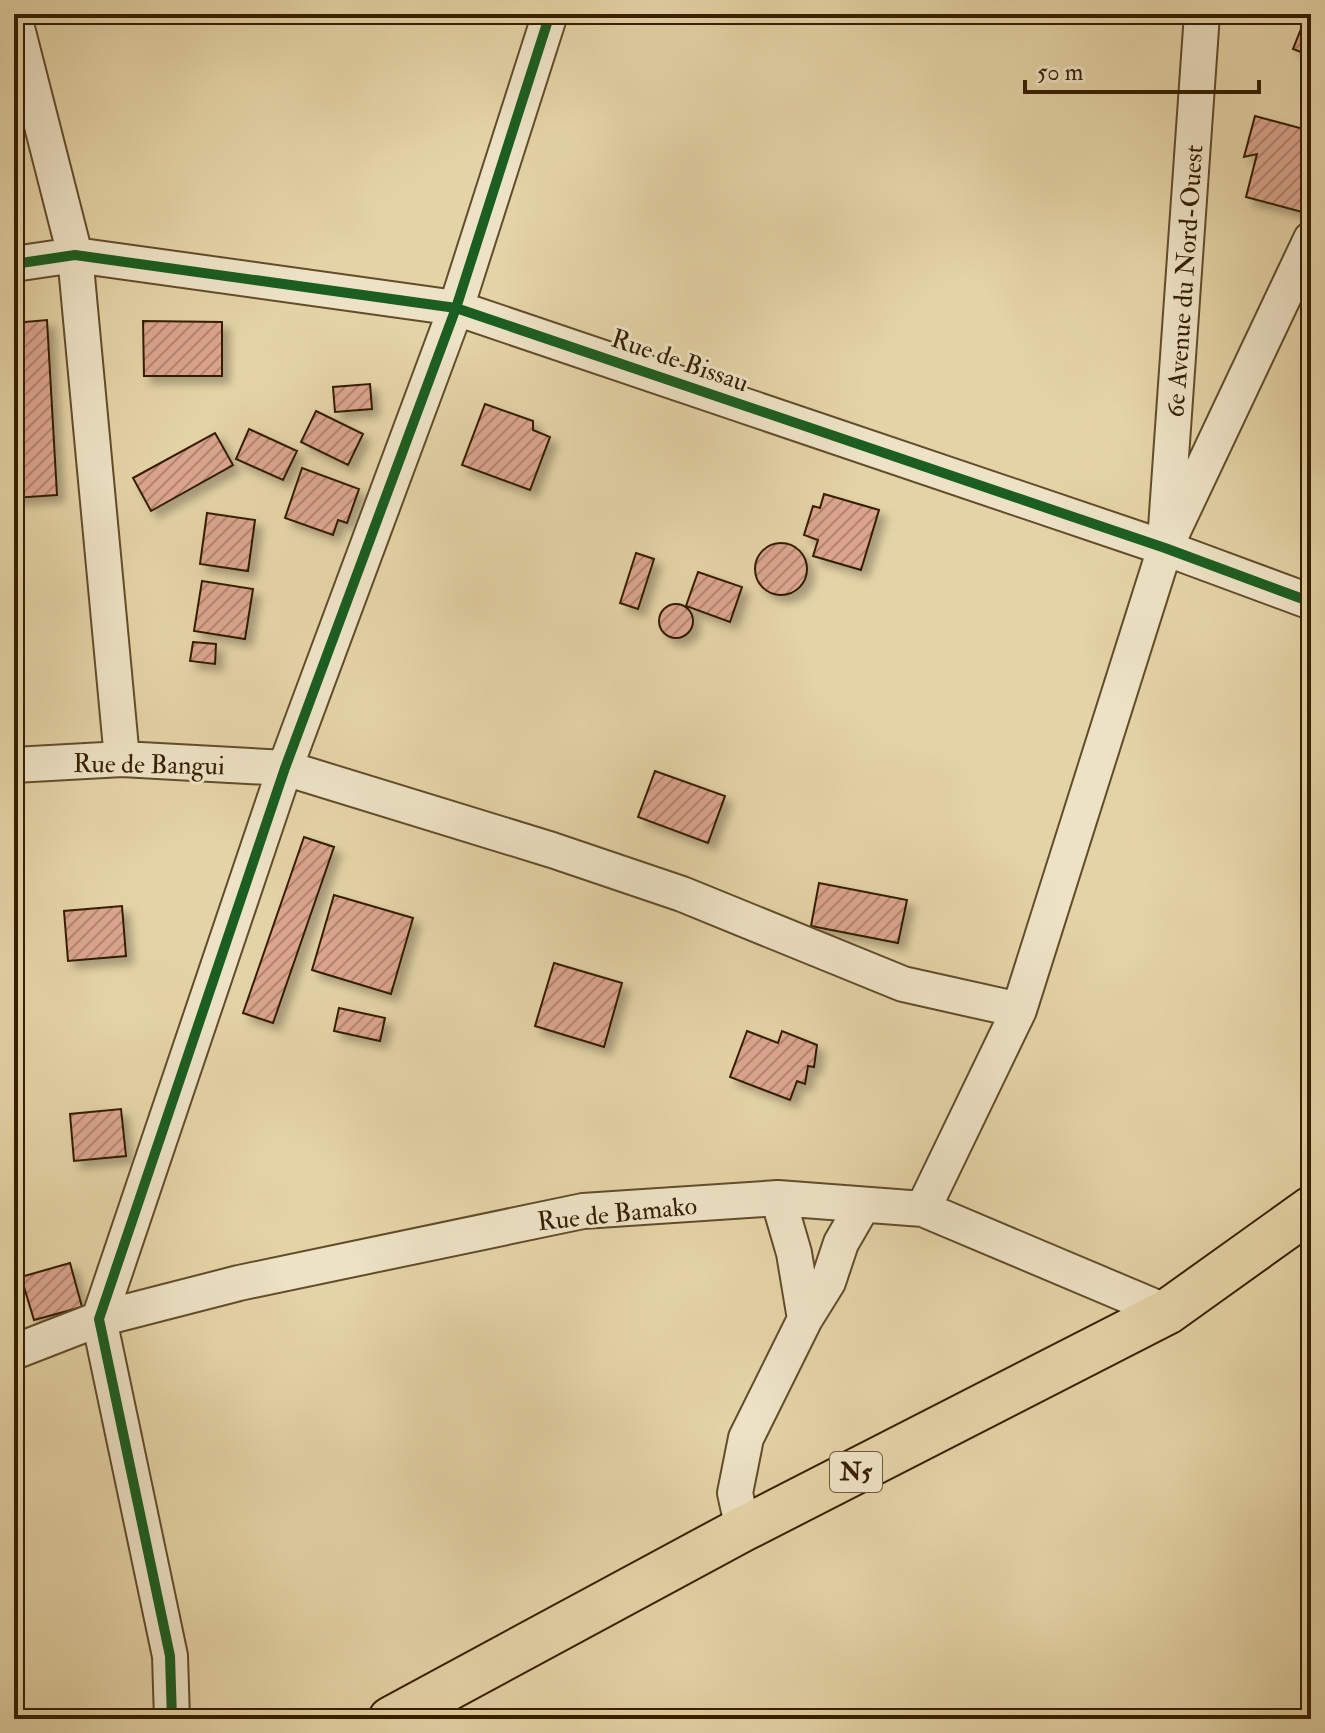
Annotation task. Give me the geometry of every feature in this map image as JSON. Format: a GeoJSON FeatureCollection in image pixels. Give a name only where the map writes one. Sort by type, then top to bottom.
{"type":"FeatureCollection","features":[{"type":"Feature","properties":{"kind":"highway","name":"N5"},"geometry":{"type":"LineString","coordinates":[[391,1719],[743,1529],[1167,1312],[1311,1209]]}},
{"type":"Feature","properties":{"kind":"street"},"geometry":{"type":"LineString","coordinates":[[172,1719],[170,1656],[99,1319],[285,768],[456,308],[550,14]]}},
{"type":"Feature","properties":{"kind":"street","name":"6e Avenue du Nord-Ouest"},"geometry":{"type":"LineString","coordinates":[[1165,548],[1202,14]]}},
{"type":"Feature","properties":{"kind":"street"},"geometry":{"type":"LineString","coordinates":[[14,16],[75,255],[122,759]]}},
{"type":"Feature","properties":{"kind":"street"},"geometry":{"type":"LineString","coordinates":[[923,1209],[1019,1010],[1165,548],[1311,239]]}},
{"type":"Feature","properties":{"kind":"street","name":"Rue de Bissau"},"geometry":{"type":"LineString","coordinates":[[14,264],[75,255],[456,308],[1165,548],[1311,602]]}},
{"type":"Feature","properties":{"kind":"street","name":"Rue de Bangui"},"geometry":{"type":"LineString","coordinates":[[14,765],[122,759],[285,768],[552,850],[682,894],[903,984],[1019,1010]]}},
{"type":"Feature","properties":{"kind":"street"},"geometry":{"type":"LineString","coordinates":[[778,1198],[794,1253],[805,1319]]}},
{"type":"Feature","properties":{"kind":"street","name":"Rue de Bamako"},"geometry":{"type":"LineString","coordinates":[[14,1352],[99,1319],[239,1283],[583,1211],[778,1198],[923,1209],[1167,1312]]}},
{"type":"Feature","properties":{"kind":"street"},"geometry":{"type":"LineString","coordinates":[[743,1529],[735,1493],[746,1438],[805,1319],[828,1282],[841,1243],[863,1205]]}},
{"type":"Feature","properties":{"kind":"building"},"geometry":{"type":"Polygon","coordinates":[[[1307,14],[1311,14],[1311,56],[1293,49],[1307,14]]]}},
{"type":"Feature","properties":{"kind":"building"},"geometry":{"type":"Polygon","coordinates":[[[1255,116],[1311,131],[1311,194],[1306,213],[1246,197],[1257,154],[1244,157],[1255,116]]]}},
{"type":"Feature","properties":{"kind":"building"},"geometry":{"type":"Polygon","coordinates":[[[47,320],[57,495],[14,498],[14,323],[47,320]]]}},
{"type":"Feature","properties":{"kind":"building"},"geometry":{"type":"Polygon","coordinates":[[[143,321],[222,322],[222,376],[144,376],[143,321]]]}},
{"type":"Feature","properties":{"kind":"building"},"geometry":{"type":"Polygon","coordinates":[[[370,384],[372,409],[335,412],[333,387],[370,384]]]}},
{"type":"Feature","properties":{"kind":"building"},"geometry":{"type":"Polygon","coordinates":[[[485,404],[533,421],[533,430],[550,437],[530,490],[462,465],[485,404]]]}},
{"type":"Feature","properties":{"kind":"building"},"geometry":{"type":"Polygon","coordinates":[[[316,411],[363,434],[348,465],[301,442],[316,411]]]}},
{"type":"Feature","properties":{"kind":"building"},"geometry":{"type":"Polygon","coordinates":[[[249,429],[297,451],[283,480],[236,459],[249,429]]]}},
{"type":"Feature","properties":{"kind":"building"},"geometry":{"type":"Polygon","coordinates":[[[215,433],[233,465],[151,511],[133,478],[215,433]]]}},
{"type":"Feature","properties":{"kind":"building"},"geometry":{"type":"Polygon","coordinates":[[[302,468],[359,489],[347,523],[338,520],[333,535],[285,518],[302,468]]]}},
{"type":"Feature","properties":{"kind":"building"},"geometry":{"type":"Polygon","coordinates":[[[824,494],[879,510],[861,570],[813,556],[818,540],[804,535],[813,506],[820,508],[824,494]]]}},
{"type":"Feature","properties":{"kind":"building"},"geometry":{"type":"Polygon","coordinates":[[[207,513],[255,520],[248,571],[200,564],[207,513]]]}},
{"type":"Feature","properties":{"kind":"building"},"geometry":{"type":"Polygon","coordinates":[[[1311,532],[1311,566],[1302,563],[1311,532]]]}},
{"type":"Feature","properties":{"kind":"building"},"geometry":{"type":"Polygon","coordinates":[[[781,543],[800,550],[807,569],[800,588],[781,595],[762,588],[755,569],[762,550],[781,543]]]}},
{"type":"Feature","properties":{"kind":"building"},"geometry":{"type":"Polygon","coordinates":[[[636,553],[654,559],[638,609],[620,603],[636,553]]]}},
{"type":"Feature","properties":{"kind":"building"},"geometry":{"type":"Polygon","coordinates":[[[698,572],[742,587],[730,622],[686,606],[698,572]]]}},
{"type":"Feature","properties":{"kind":"building"},"geometry":{"type":"Polygon","coordinates":[[[202,581],[253,589],[245,639],[194,631],[202,581]]]}},
{"type":"Feature","properties":{"kind":"building"},"geometry":{"type":"Polygon","coordinates":[[[676,604],[688,609],[693,621],[688,633],[676,638],[664,633],[659,621],[664,609],[676,604]]]}},
{"type":"Feature","properties":{"kind":"building"},"geometry":{"type":"Polygon","coordinates":[[[193,642],[216,644],[215,664],[190,661],[193,642]]]}},
{"type":"Feature","properties":{"kind":"building"},"geometry":{"type":"Polygon","coordinates":[[[655,771],[725,796],[708,843],[638,817],[655,771]]]}},
{"type":"Feature","properties":{"kind":"building"},"geometry":{"type":"Polygon","coordinates":[[[304,837],[334,847],[273,1023],[243,1013],[304,837]]]}},
{"type":"Feature","properties":{"kind":"building"},"geometry":{"type":"Polygon","coordinates":[[[819,883],[907,900],[898,943],[811,926],[819,883]]]}},
{"type":"Feature","properties":{"kind":"building"},"geometry":{"type":"Polygon","coordinates":[[[334,895],[413,918],[391,994],[312,970],[334,895]]]}},
{"type":"Feature","properties":{"kind":"building"},"geometry":{"type":"Polygon","coordinates":[[[122,906],[126,956],[68,961],[64,911],[122,906]]]}},
{"type":"Feature","properties":{"kind":"building"},"geometry":{"type":"Polygon","coordinates":[[[554,963],[622,983],[604,1047],[535,1026],[554,963]]]}},
{"type":"Feature","properties":{"kind":"building"},"geometry":{"type":"Polygon","coordinates":[[[339,1008],[385,1018],[380,1041],[334,1031],[339,1008]]]}},
{"type":"Feature","properties":{"kind":"building"},"geometry":{"type":"Polygon","coordinates":[[[747,1031],[778,1043],[782,1031],[817,1045],[814,1067],[808,1066],[805,1084],[797,1081],[790,1100],[730,1077],[747,1031]]]}},
{"type":"Feature","properties":{"kind":"building"},"geometry":{"type":"Polygon","coordinates":[[[121,1109],[126,1156],[74,1161],[70,1114],[121,1109]]]}},
{"type":"Feature","properties":{"kind":"building"},"geometry":{"type":"Polygon","coordinates":[[[70,1263],[82,1307],[34,1320],[21,1277],[70,1263]]]}},
{"type":"Feature","properties":{"kind":"cycle path"},"geometry":{"type":"LineString","coordinates":[[172,1719],[170,1656],[99,1319],[285,768],[456,308],[550,14]]}},
{"type":"Feature","properties":{"kind":"cycle path"},"geometry":{"type":"LineString","coordinates":[[14,264],[75,255],[456,308],[1165,548],[1311,602]]}}]}
